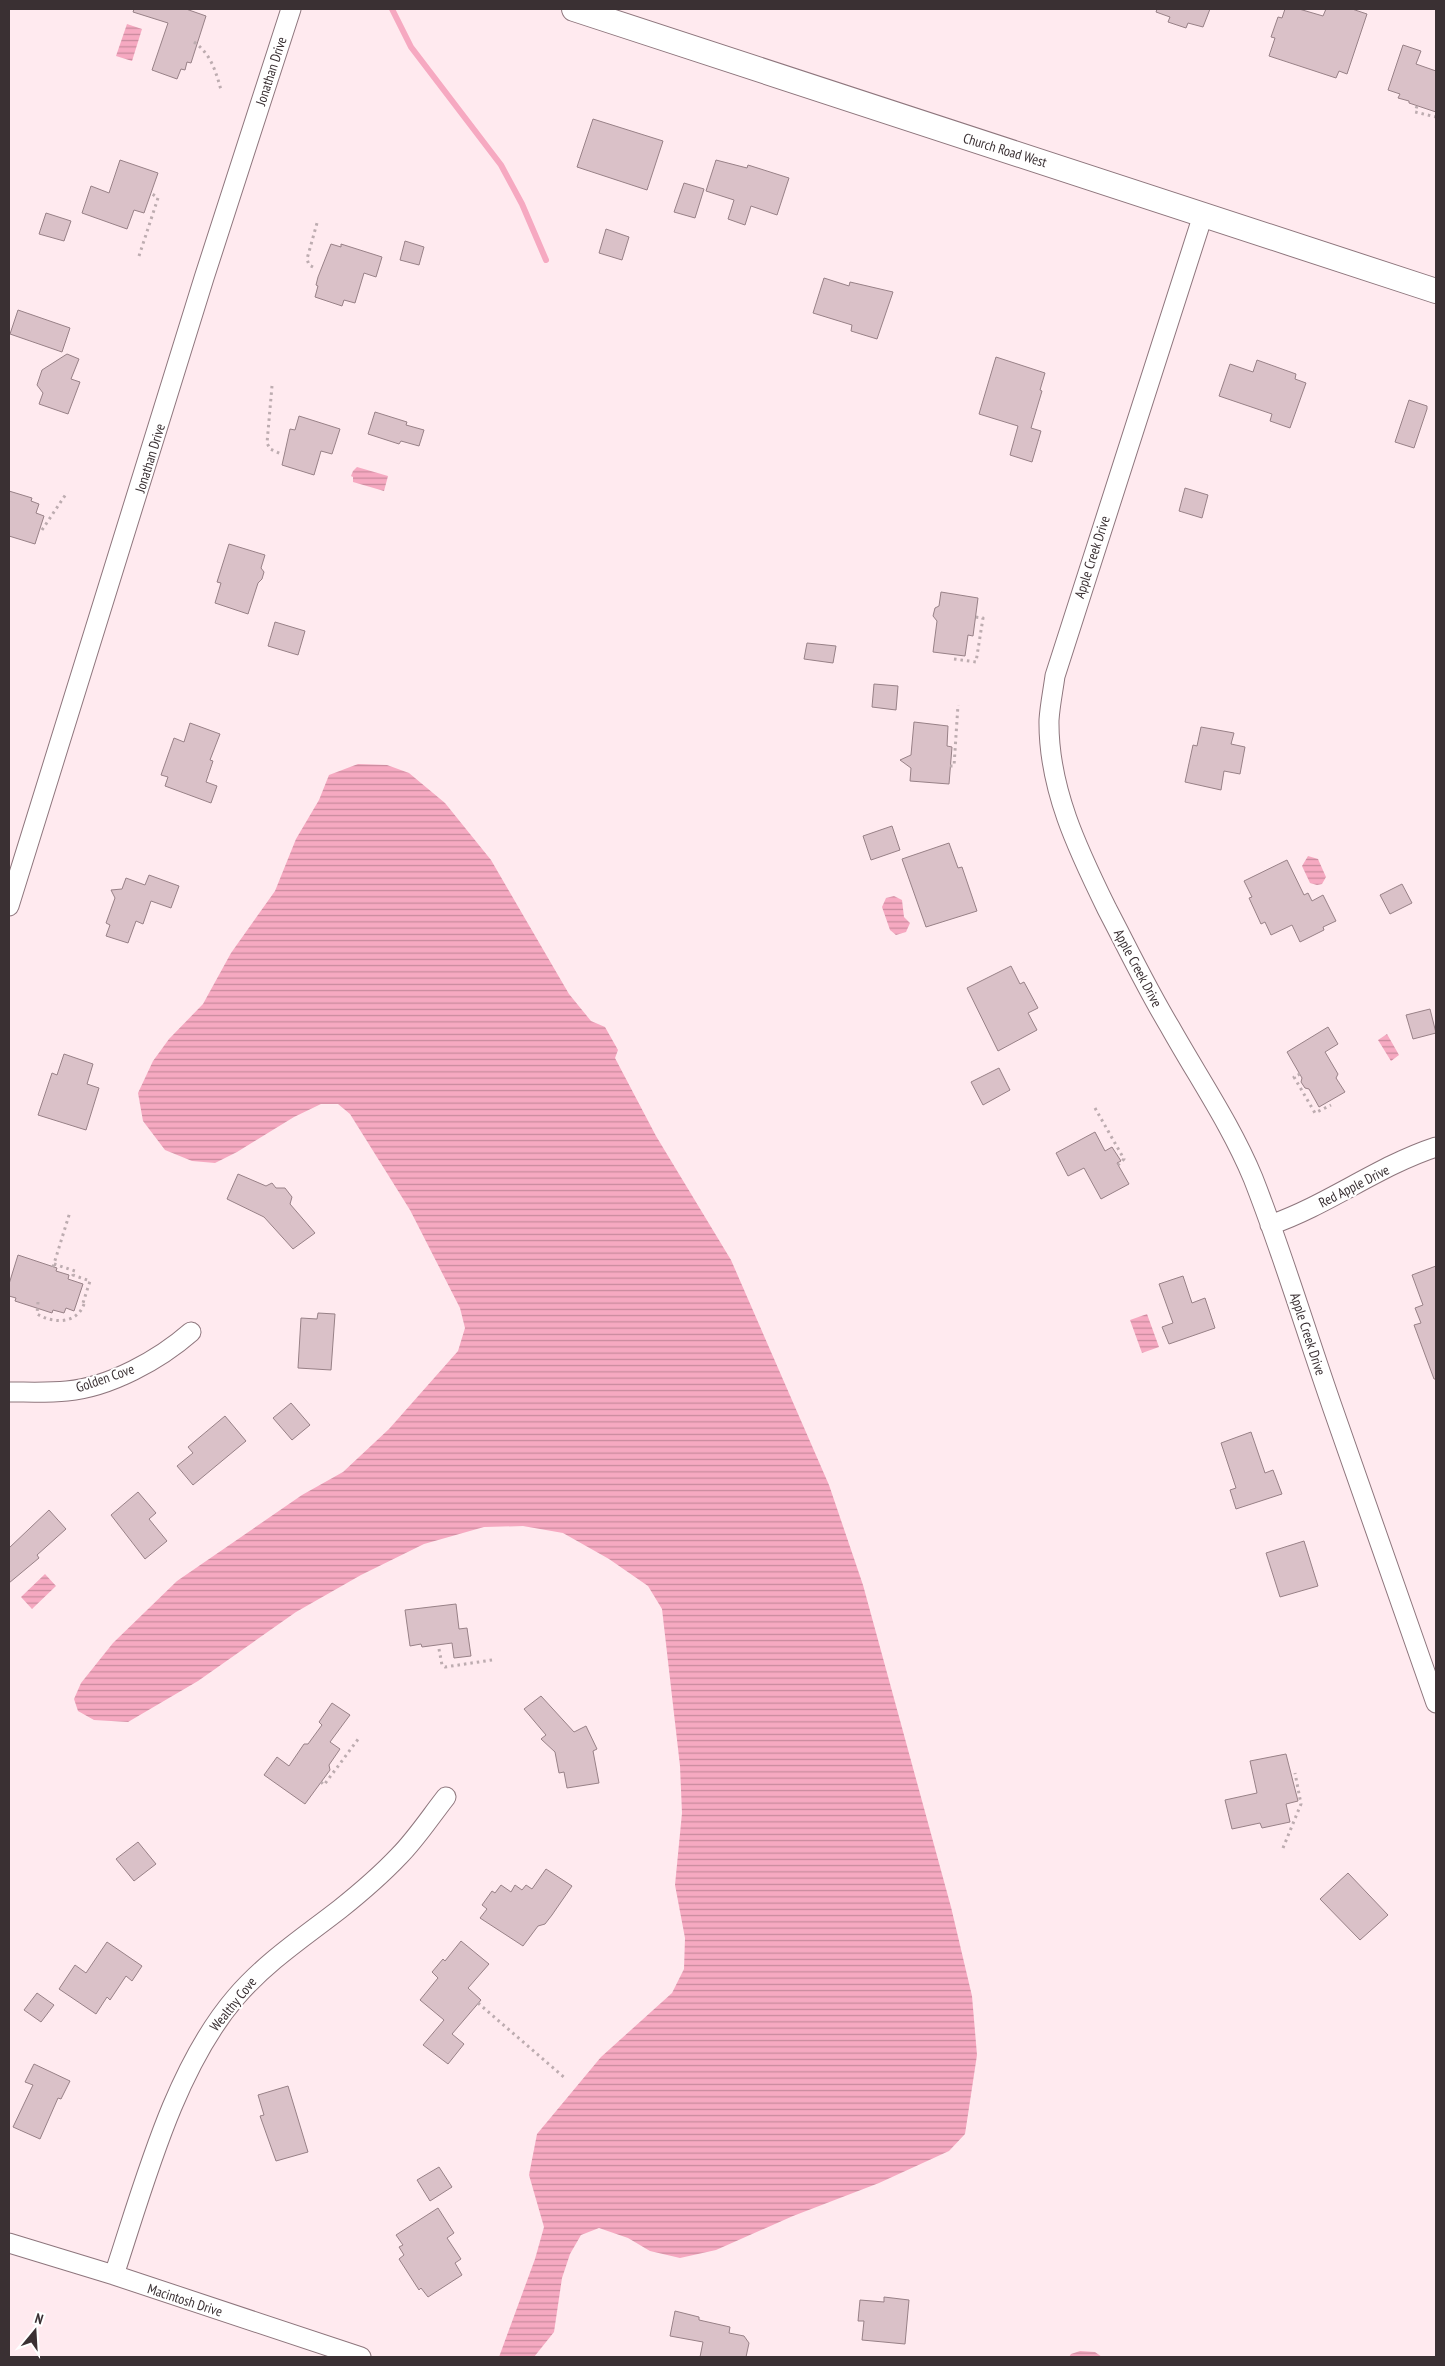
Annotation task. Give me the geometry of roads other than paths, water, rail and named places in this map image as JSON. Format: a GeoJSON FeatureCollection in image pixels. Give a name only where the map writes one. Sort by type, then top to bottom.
{"type":"FeatureCollection","features":[{"type":"Feature","properties":{"kind":"street","name":"Jonathan Drive"},"geometry":{"type":"LineString","coordinates":[[9,906],[204,278],[291,9]]}},
{"type":"Feature","properties":{"kind":"street","name":"Church Road West"},"geometry":{"type":"LineString","coordinates":[[574,9],[1436,291]]}},
{"type":"Feature","properties":{"kind":"street","name":"Apple Creek Drive"},"geometry":{"type":"LineString","coordinates":[[1203,215],[1064,644],[1050,706],[1050,744],[1059,794],[1076,844],[1088,871],[1149,992],[1236,1140],[1270,1225],[1436,1703]]}},
{"type":"Feature","properties":{"kind":"street","name":"Red Apple Drive"},"geometry":{"type":"LineString","coordinates":[[1270,1225],[1307,1210],[1391,1167],[1436,1147]]}},
{"type":"Feature","properties":{"kind":"street","name":"Golden Cove"},"geometry":{"type":"LineString","coordinates":[[9,1392],[69,1391],[118,1377],[169,1350],[191,1332]]}},
{"type":"Feature","properties":{"kind":"street","name":"Wealthy Cove"},"geometry":{"type":"LineString","coordinates":[[114,2276],[168,2118],[200,2048],[222,2015],[265,1968],[341,1908],[400,1855],[446,1797]]}},
{"type":"Feature","properties":{"kind":"street","name":"Macintosh Drive"},"geometry":{"type":"LineString","coordinates":[[9,2243],[361,2357]]}},
{"type":"Feature","properties":{"kind":"waterway"},"geometry":{"type":"LineString","coordinates":[[392,9],[411,47],[501,165],[522,204],[546,260]]}}]}
